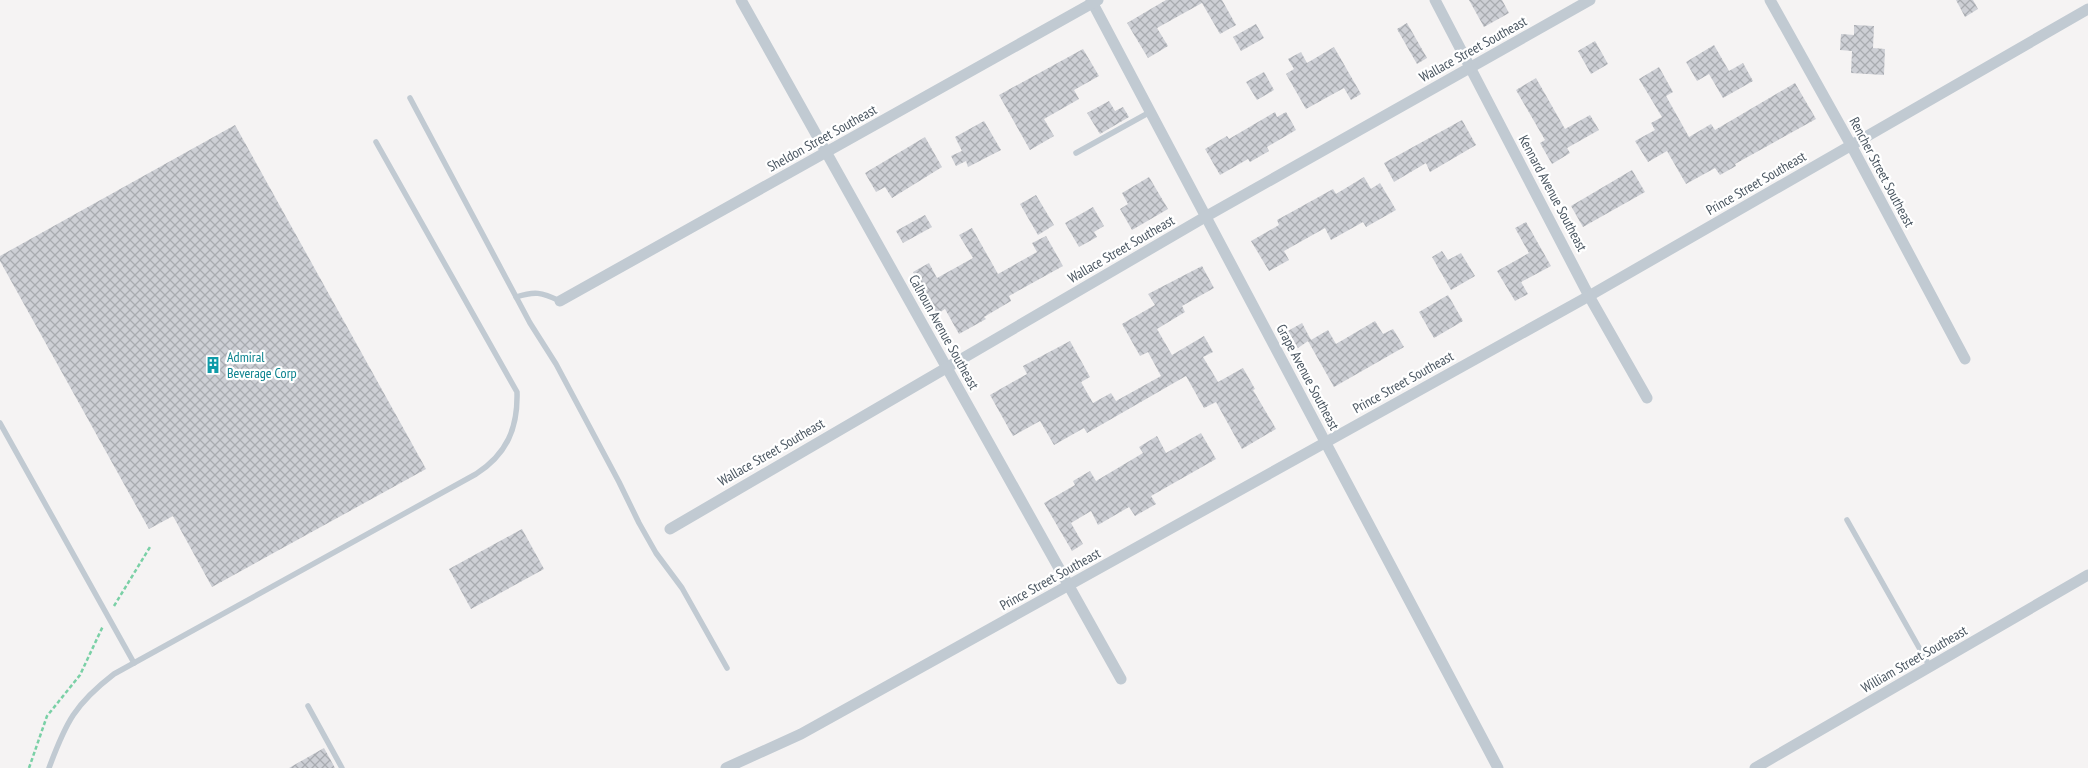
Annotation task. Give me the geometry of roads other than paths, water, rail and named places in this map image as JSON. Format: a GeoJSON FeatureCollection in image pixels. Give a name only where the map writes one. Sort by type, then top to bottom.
{"type":"FeatureCollection","features":[{"type":"Feature","properties":{"kind":"street","name":"Calhoun Avenue Southeast"},"geometry":{"type":"LineString","coordinates":[[741,0],[1121,679]]}},
{"type":"Feature","properties":{"kind":"street","name":"Kennard Avenue Southeast"},"geometry":{"type":"LineString","coordinates":[[1435,0],[1589,296],[1647,398]]}},
{"type":"Feature","properties":{"kind":"street","name":"Wallace Street Southeast"},"geometry":{"type":"LineString","coordinates":[[670,529],[1205,217],[1590,0]]}},
{"type":"Feature","properties":{"kind":"street","name":"Rencher Street Southeast"},"geometry":{"type":"LineString","coordinates":[[1770,0],[1851,145],[1965,359]]}},
{"type":"Feature","properties":{"kind":"street","name":"Sheldon Street Southeast"},"geometry":{"type":"LineString","coordinates":[[560,301],[1094,1]]}},
{"type":"Feature","properties":{"kind":"street","name":"Grape Avenue Southeast"},"geometry":{"type":"LineString","coordinates":[[1094,1],[1205,217],[1326,441],[1498,768]]}},
{"type":"Feature","properties":{"kind":"street","name":"Prince Street Southeast"},"geometry":{"type":"LineString","coordinates":[[726,768],[801,734],[1068,587],[1326,441],[1589,296],[2088,9]]}},
{"type":"Feature","properties":{"kind":"street","name":"William Street Southeast"},"geometry":{"type":"LineString","coordinates":[[1755,768],[2088,575]]}},
{"type":"Feature","properties":{"kind":"lane"},"geometry":{"type":"LineString","coordinates":[[410,98],[530,324],[556,364],[620,482],[639,523],[656,553],[682,588],[727,668]]}},
{"type":"Feature","properties":{"kind":"lane"},"geometry":{"type":"LineString","coordinates":[[1076,153],[1150,112]]}},
{"type":"Feature","properties":{"kind":"lane"},"geometry":{"type":"LineString","coordinates":[[49,768],[67,724],[77,708],[90,693],[109,677],[476,474],[489,466],[511,437],[518,409],[517,392],[376,142]]}},
{"type":"Feature","properties":{"kind":"lane"},"geometry":{"type":"LineString","coordinates":[[516,297],[533,292],[545,294],[560,301]]}},
{"type":"Feature","properties":{"kind":"lane"},"geometry":{"type":"LineString","coordinates":[[0,423],[134,662]]}},
{"type":"Feature","properties":{"kind":"lane"},"geometry":{"type":"LineString","coordinates":[[1847,520],[1930,667]]}},
{"type":"Feature","properties":{"kind":"lane"},"geometry":{"type":"LineString","coordinates":[[308,706],[342,768]]}},
{"type":"Feature","properties":{"kind":"place","name":"Admiral Beverage Corp"},"geometry":{"type":"Point","coordinates":[213,365]}}]}
